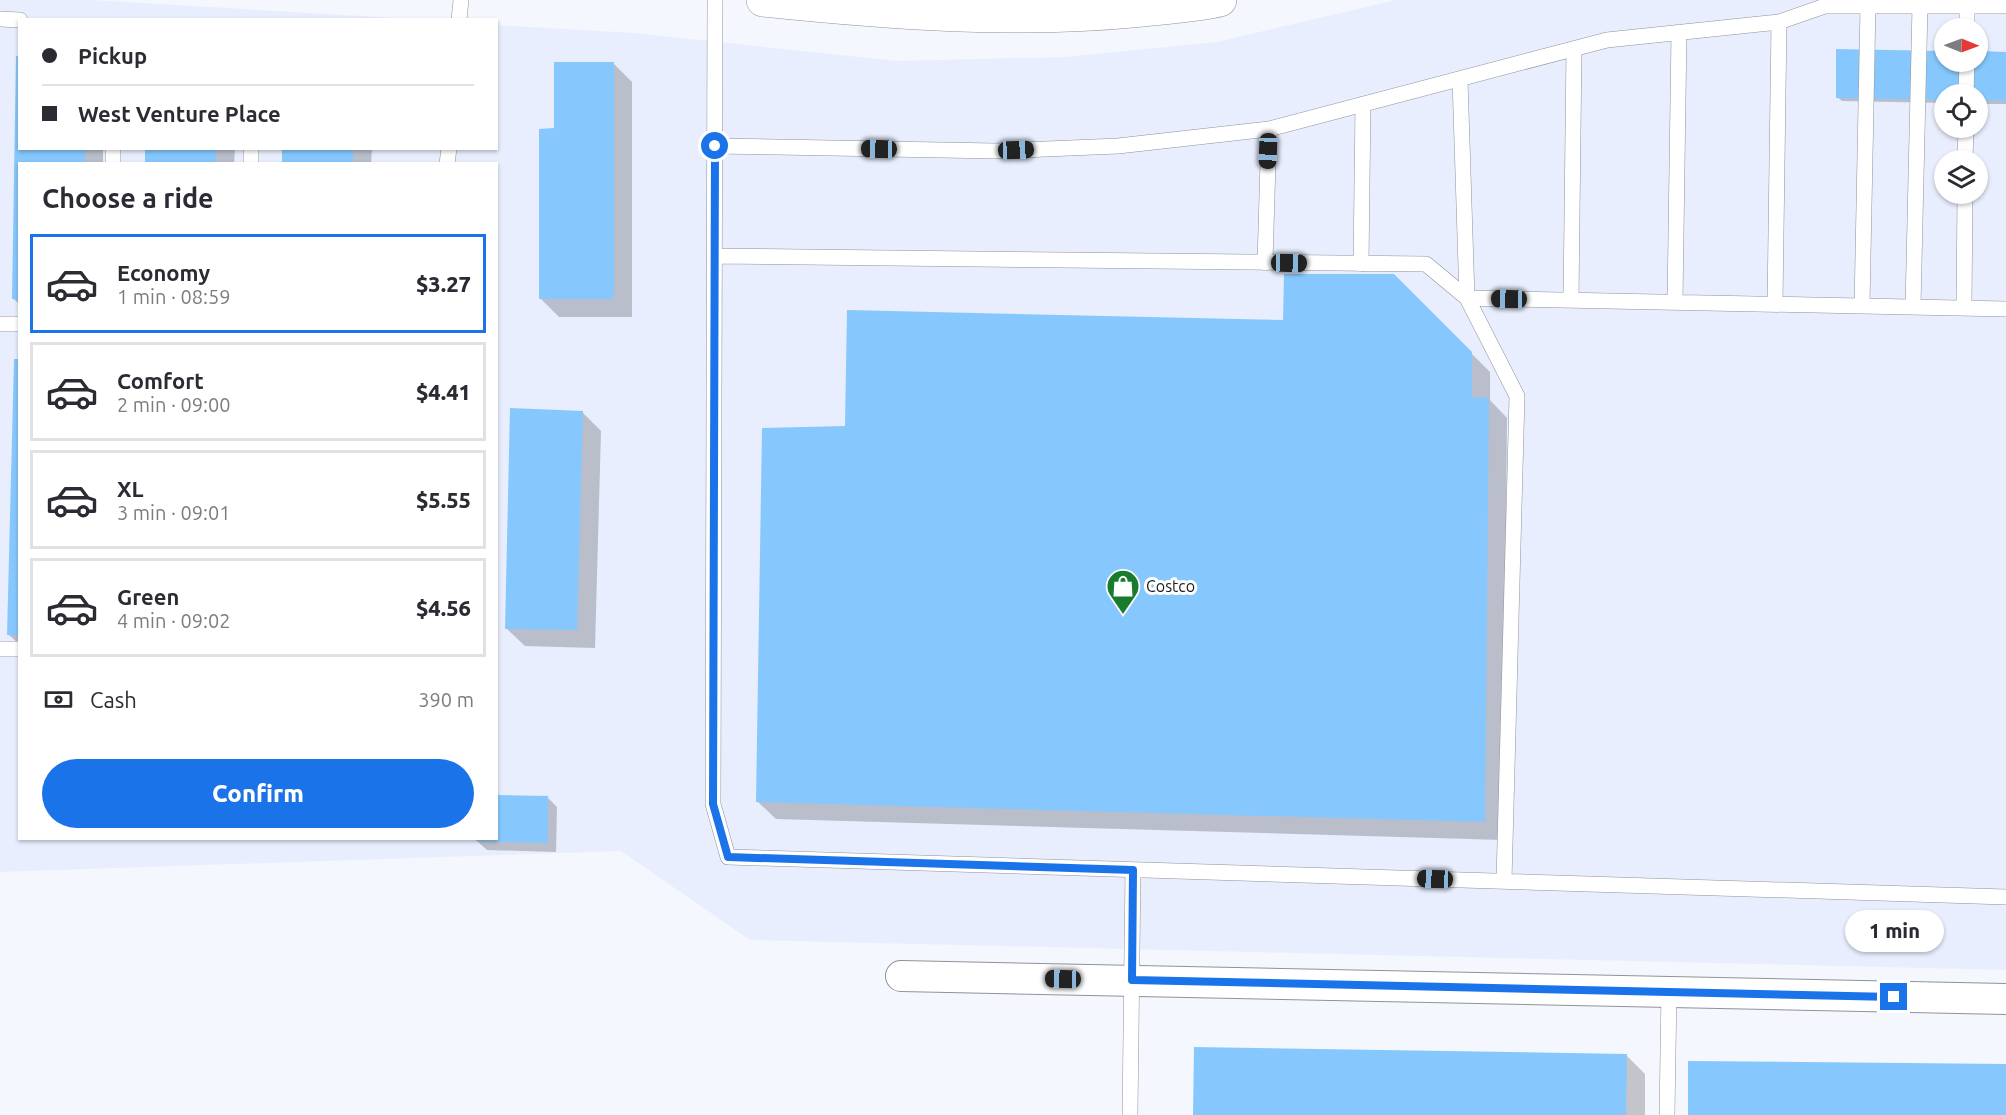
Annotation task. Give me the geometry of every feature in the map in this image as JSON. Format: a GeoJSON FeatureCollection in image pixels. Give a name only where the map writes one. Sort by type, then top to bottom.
{"type":"FeatureCollection","features":[{"type":"Feature","properties":{"kind":"street"},"geometry":{"type":"LineString","coordinates":[[763,0],[861,10],[987,16],[1068,7],[1100,14],[1220,0]]}},
{"type":"Feature","properties":{"kind":"street"},"geometry":{"type":"LineString","coordinates":[[901,976],[2006,999]]}},
{"type":"Feature","properties":{"kind":"lane"},"geometry":{"type":"LineString","coordinates":[[459,18],[460,0]]}},
{"type":"Feature","properties":{"kind":"lane"},"geometry":{"type":"LineString","coordinates":[[715,0],[713,804],[728,857],[2006,897]]}},
{"type":"Feature","properties":{"kind":"lane"},"geometry":{"type":"LineString","coordinates":[[715,146],[996,151],[1118,146],[1269,129],[1607,40],[1779,22],[1825,6],[2006,6]]}},
{"type":"Feature","properties":{"kind":"lane"},"geometry":{"type":"LineString","coordinates":[[1862,306],[1868,6]]}},
{"type":"Feature","properties":{"kind":"lane"},"geometry":{"type":"LineString","coordinates":[[1913,307],[1920,6]]}},
{"type":"Feature","properties":{"kind":"lane"},"geometry":{"type":"LineString","coordinates":[[1967,6],[1967,18]]}},
{"type":"Feature","properties":{"kind":"lane"},"geometry":{"type":"LineString","coordinates":[[0,19],[18,20]]}},
{"type":"Feature","properties":{"kind":"lane"},"geometry":{"type":"LineString","coordinates":[[1775,304],[1779,22]]}},
{"type":"Feature","properties":{"kind":"lane"},"geometry":{"type":"LineString","coordinates":[[1675,302],[1679,32]]}},
{"type":"Feature","properties":{"kind":"lane"},"geometry":{"type":"LineString","coordinates":[[1571,300],[1574,49]]}},
{"type":"Feature","properties":{"kind":"lane"},"geometry":{"type":"LineString","coordinates":[[1460,79],[1467,298]]}},
{"type":"Feature","properties":{"kind":"lane"},"geometry":{"type":"LineString","coordinates":[[1361,264],[1363,104]]}},
{"type":"Feature","properties":{"kind":"lane"},"geometry":{"type":"LineString","coordinates":[[1266,263],[1269,129]]}},
{"type":"Feature","properties":{"kind":"lane"},"geometry":{"type":"LineString","coordinates":[[1964,308],[1965,204]]}},
{"type":"Feature","properties":{"kind":"lane"},"geometry":{"type":"LineString","coordinates":[[715,256],[1426,264],[1467,298],[1517,396],[1504,881]]}},
{"type":"Feature","properties":{"kind":"lane"},"geometry":{"type":"LineString","coordinates":[[1467,298],[2006,309]]}},
{"type":"Feature","properties":{"kind":"lane"},"geometry":{"type":"LineString","coordinates":[[0,324],[18,324]]}},
{"type":"Feature","properties":{"kind":"lane"},"geometry":{"type":"LineString","coordinates":[[0,649],[18,650]]}},
{"type":"Feature","properties":{"kind":"lane"},"geometry":{"type":"LineString","coordinates":[[1130,1115],[1133,870]]}},
{"type":"Feature","properties":{"kind":"lane"},"geometry":{"type":"LineString","coordinates":[[1667,1115],[1669,992]]}},
{"type":"Feature","properties":{"kind":"shaded area"},"geometry":{"type":"Polygon","coordinates":[[[0,0],[92,0],[394,18],[18,18],[18,150],[498,150],[498,25],[634,33],[897,61],[1064,57],[1217,42],[1396,0],[2006,0],[2006,970],[750,940],[621,851],[0,872],[0,0]]]}},
{"type":"Feature","properties":{"kind":"building"},"geometry":{"type":"Polygon","coordinates":[[[1836,49],[1934,51],[1934,72],[1988,72],[1988,51],[2006,52],[2006,101],[1988,100],[1988,84],[1934,84],[1934,100],[1836,98],[1836,49]]]}},
{"type":"Feature","properties":{"kind":"building"},"geometry":{"type":"Polygon","coordinates":[[[16,56],[18,56],[18,150],[85,150],[85,162],[18,162],[18,300],[12,299],[16,56]]]}},
{"type":"Feature","properties":{"kind":"building"},"geometry":{"type":"Polygon","coordinates":[[[554,62],[614,62],[614,299],[539,299],[539,129],[554,128],[554,62]]]}},
{"type":"Feature","properties":{"kind":"building"},"geometry":{"type":"Polygon","coordinates":[[[145,150],[216,150],[216,162],[145,162],[145,150]]]}},
{"type":"Feature","properties":{"kind":"building"},"geometry":{"type":"Polygon","coordinates":[[[282,150],[353,150],[353,162],[282,162],[282,150]]]}},
{"type":"Feature","properties":{"kind":"building","name":"Costco"},"geometry":{"type":"Polygon","coordinates":[[[1284,274],[1394,274],[1472,352],[1472,397],[1489,398],[1485,822],[756,802],[762,428],[845,426],[847,310],[1283,320],[1284,274]]]}},
{"type":"Feature","properties":{"kind":"building"},"geometry":{"type":"Polygon","coordinates":[[[14,359],[18,359],[18,636],[7,635],[14,359]]]}},
{"type":"Feature","properties":{"kind":"building"},"geometry":{"type":"Polygon","coordinates":[[[510,408],[583,411],[577,630],[505,629],[510,408]]]}},
{"type":"Feature","properties":{"kind":"building"},"geometry":{"type":"Polygon","coordinates":[[[498,795],[548,796],[548,843],[476,841],[498,840],[498,795]]]}},
{"type":"Feature","properties":{"kind":"building"},"geometry":{"type":"Polygon","coordinates":[[[1194,1047],[1627,1054],[1626,1115],[1193,1115],[1194,1047]]]}},
{"type":"Feature","properties":{"kind":"building"},"geometry":{"type":"Polygon","coordinates":[[[1688,1061],[2006,1064],[2006,1115],[1688,1115],[1688,1061]]]}},
{"type":"Feature","properties":{"kind":"place","name":"Costco"},"geometry":{"type":"Point","coordinates":[1123,615]}},
{"type":"Feature","properties":{"kind":"route"},"geometry":{"type":"LineString","coordinates":[[715,146],[713,804],[728,857],[1133,870],[1132,980],[1894,997]]}}]}
